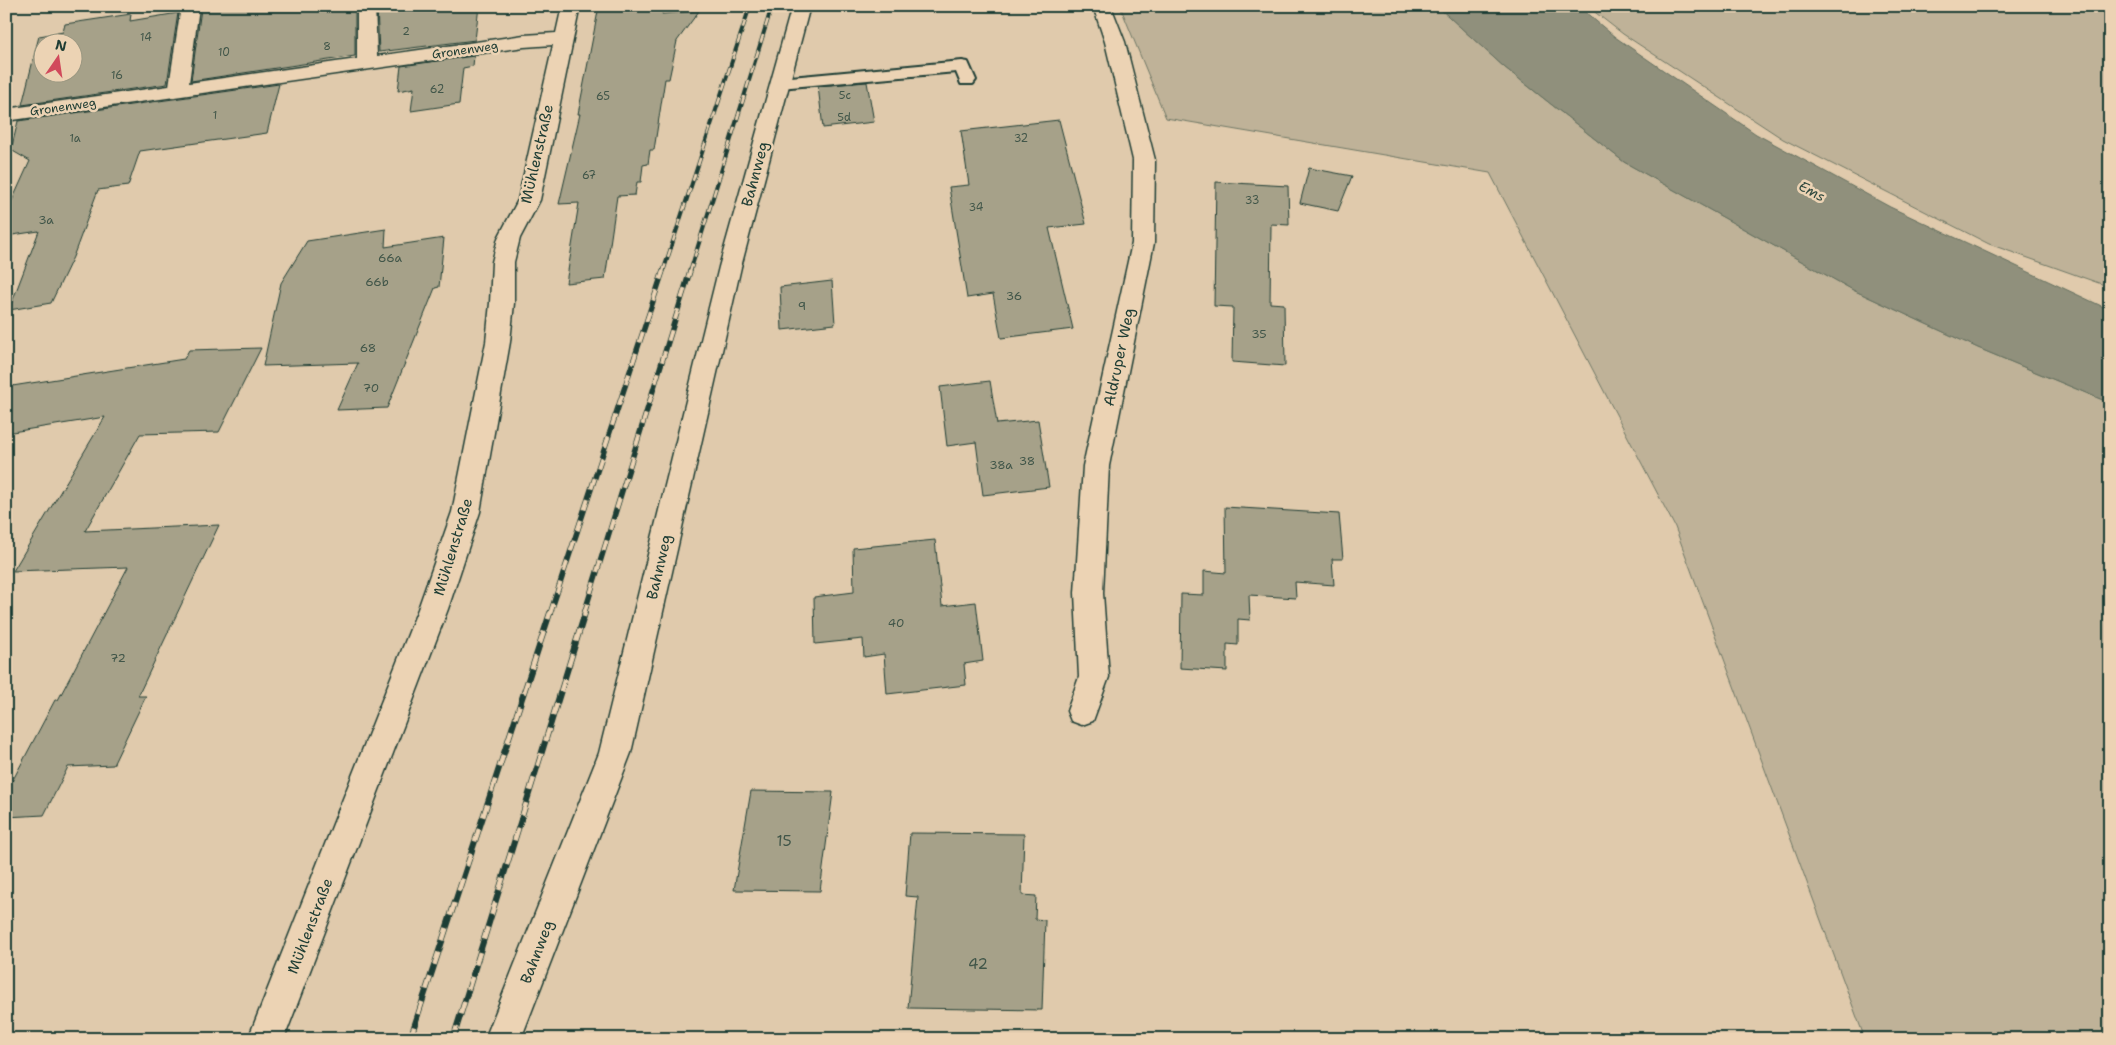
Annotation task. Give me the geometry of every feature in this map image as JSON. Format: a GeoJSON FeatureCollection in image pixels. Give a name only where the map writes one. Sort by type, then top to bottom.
{"type":"FeatureCollection","features":[{"type":"Feature","properties":{"kind":"street"},"geometry":{"type":"LineString","coordinates":[[366,6],[367,64]]}},
{"type":"Feature","properties":{"kind":"street","name":"Mühlenstraße"},"geometry":{"type":"LineString","coordinates":[[266,1039],[430,618],[466,512],[498,342],[502,303],[503,262],[509,238],[529,200],[571,6]]}},
{"type":"Feature","properties":{"kind":"street","name":"Bahnweg"},"geometry":{"type":"LineString","coordinates":[[502,1039],[615,753],[730,267],[801,6]]}},
{"type":"Feature","properties":{"kind":"street","name":"Aldruper Weg"},"geometry":{"type":"LineString","coordinates":[[1082,711],[1094,677],[1089,593],[1096,466],[1143,243],[1144,160],[1115,42],[1102,6]]}},
{"type":"Feature","properties":{"kind":"street"},"geometry":{"type":"LineString","coordinates":[[178,91],[190,7]]}},
{"type":"Feature","properties":{"kind":"street","name":"Gronenweg"},"geometry":{"type":"LineString","coordinates":[[6,116],[524,41],[564,38]]}},
{"type":"Feature","properties":{"kind":"lane"},"geometry":{"type":"LineString","coordinates":[[780,83],[962,66],[967,80]]}},
{"type":"Feature","properties":{"kind":"shaded area"},"geometry":{"type":"Polygon","coordinates":[[[1120,6],[1437,6],[1504,67],[1624,162],[1853,290],[1978,348],[2110,403],[2110,1039],[1865,1039],[1675,527],[1490,173],[1166,118],[1120,6]]]}},
{"type":"Feature","properties":{"kind":"shaded area"},"geometry":{"type":"Polygon","coordinates":[[[1587,6],[2110,6],[2110,287],[1989,244],[1783,139],[1623,34],[1587,6]]]}},
{"type":"Feature","properties":{"kind":"water","name":"Ems"},"geometry":{"type":"Polygon","coordinates":[[[1437,6],[1578,6],[1615,37],[1756,134],[1890,207],[2110,310],[2110,403],[1978,348],[1853,290],[1624,162],[1504,67],[1437,6]]]}},
{"type":"Feature","properties":{"kind":"building"},"geometry":{"type":"Polygon","coordinates":[[[220,6],[355,6],[355,56],[191,81],[201,9],[220,6]]]}},
{"type":"Feature","properties":{"kind":"building"},"geometry":{"type":"Polygon","coordinates":[[[377,6],[479,6],[475,40],[379,52],[377,6]]]}},
{"type":"Feature","properties":{"kind":"building"},"geometry":{"type":"Polygon","coordinates":[[[599,6],[663,6],[662,14],[699,11],[677,41],[669,79],[665,79],[654,150],[650,150],[648,164],[643,165],[641,182],[637,182],[635,195],[617,196],[605,279],[566,283],[579,203],[559,204],[580,114],[578,114],[599,6]]]}},
{"type":"Feature","properties":{"kind":"building"},"geometry":{"type":"Polygon","coordinates":[[[178,13],[167,84],[22,105],[32,64],[32,82],[82,82],[82,32],[63,32],[65,24],[131,14],[130,21],[178,13]]]}},
{"type":"Feature","properties":{"kind":"building"},"geometry":{"type":"Polygon","coordinates":[[[474,56],[473,66],[463,68],[459,104],[411,111],[414,88],[398,91],[401,66],[474,56]]]}},
{"type":"Feature","properties":{"kind":"building"},"geometry":{"type":"Polygon","coordinates":[[[867,82],[874,122],[823,128],[818,86],[867,82]]]}},
{"type":"Feature","properties":{"kind":"building"},"geometry":{"type":"Polygon","coordinates":[[[279,84],[267,133],[140,151],[128,186],[98,190],[73,257],[51,303],[9,310],[39,231],[6,236],[6,214],[30,161],[11,150],[18,121],[279,84]]]}},
{"type":"Feature","properties":{"kind":"building"},"geometry":{"type":"Polygon","coordinates":[[[1059,120],[1086,224],[1049,228],[1073,329],[1001,338],[993,294],[967,298],[949,187],[969,185],[961,131],[1059,120]]]}},
{"type":"Feature","properties":{"kind":"building"},"geometry":{"type":"Polygon","coordinates":[[[1309,168],[1352,176],[1338,211],[1300,203],[1309,168]]]}},
{"type":"Feature","properties":{"kind":"building"},"geometry":{"type":"Polygon","coordinates":[[[1216,182],[1288,186],[1289,225],[1271,224],[1270,303],[1284,304],[1285,366],[1232,362],[1233,307],[1214,306],[1216,182]]]}},
{"type":"Feature","properties":{"kind":"building"},"geometry":{"type":"Polygon","coordinates":[[[386,229],[385,247],[444,238],[439,287],[435,288],[387,408],[337,410],[358,363],[263,366],[281,283],[307,241],[386,229]]]}},
{"type":"Feature","properties":{"kind":"building"},"geometry":{"type":"Polygon","coordinates":[[[832,281],[835,324],[782,330],[780,287],[832,281]]]}},
{"type":"Feature","properties":{"kind":"building"},"geometry":{"type":"Polygon","coordinates":[[[261,348],[219,432],[140,434],[85,531],[219,525],[138,696],[146,696],[113,765],[68,767],[44,815],[6,817],[6,793],[55,700],[58,700],[128,567],[13,571],[105,417],[6,433],[6,387],[184,359],[189,350],[261,348]]]}},
{"type":"Feature","properties":{"kind":"building"},"geometry":{"type":"Polygon","coordinates":[[[990,381],[997,424],[1038,420],[1049,487],[983,495],[976,442],[947,446],[940,387],[990,381]]]}},
{"type":"Feature","properties":{"kind":"building"},"geometry":{"type":"Polygon","coordinates":[[[1225,507],[1339,514],[1343,559],[1332,559],[1334,585],[1295,582],[1296,598],[1249,595],[1250,620],[1238,619],[1238,645],[1227,644],[1227,671],[1180,668],[1181,594],[1204,595],[1204,571],[1226,573],[1225,507]]]}},
{"type":"Feature","properties":{"kind":"building"},"geometry":{"type":"Polygon","coordinates":[[[935,540],[942,606],[976,602],[983,661],[964,664],[966,685],[887,694],[884,654],[864,657],[863,639],[815,644],[814,597],[854,592],[853,548],[935,540]]]}},
{"type":"Feature","properties":{"kind":"building"},"geometry":{"type":"Polygon","coordinates":[[[751,791],[833,792],[820,891],[734,890],[751,791]]]}},
{"type":"Feature","properties":{"kind":"building"},"geometry":{"type":"Polygon","coordinates":[[[910,833],[1024,834],[1022,895],[1036,896],[1035,919],[1045,920],[1042,1010],[908,1008],[918,897],[905,896],[910,833]]]}},
{"type":"Feature","properties":{"kind":"railway"},"geometry":{"type":"LineString","coordinates":[[663,272],[750,6]]}},
{"type":"Feature","properties":{"kind":"railway"},"geometry":{"type":"LineString","coordinates":[[690,272],[772,6]]}},
{"type":"Feature","properties":{"kind":"railway"},"geometry":{"type":"LineString","coordinates":[[550,614],[663,271]]}},
{"type":"Feature","properties":{"kind":"railway"},"geometry":{"type":"LineString","coordinates":[[584,614],[690,271]]}},
{"type":"Feature","properties":{"kind":"railway"},"geometry":{"type":"LineString","coordinates":[[410,1039],[550,613]]}},
{"type":"Feature","properties":{"kind":"railway"},"geometry":{"type":"LineString","coordinates":[[453,1039],[585,613]]}}]}
